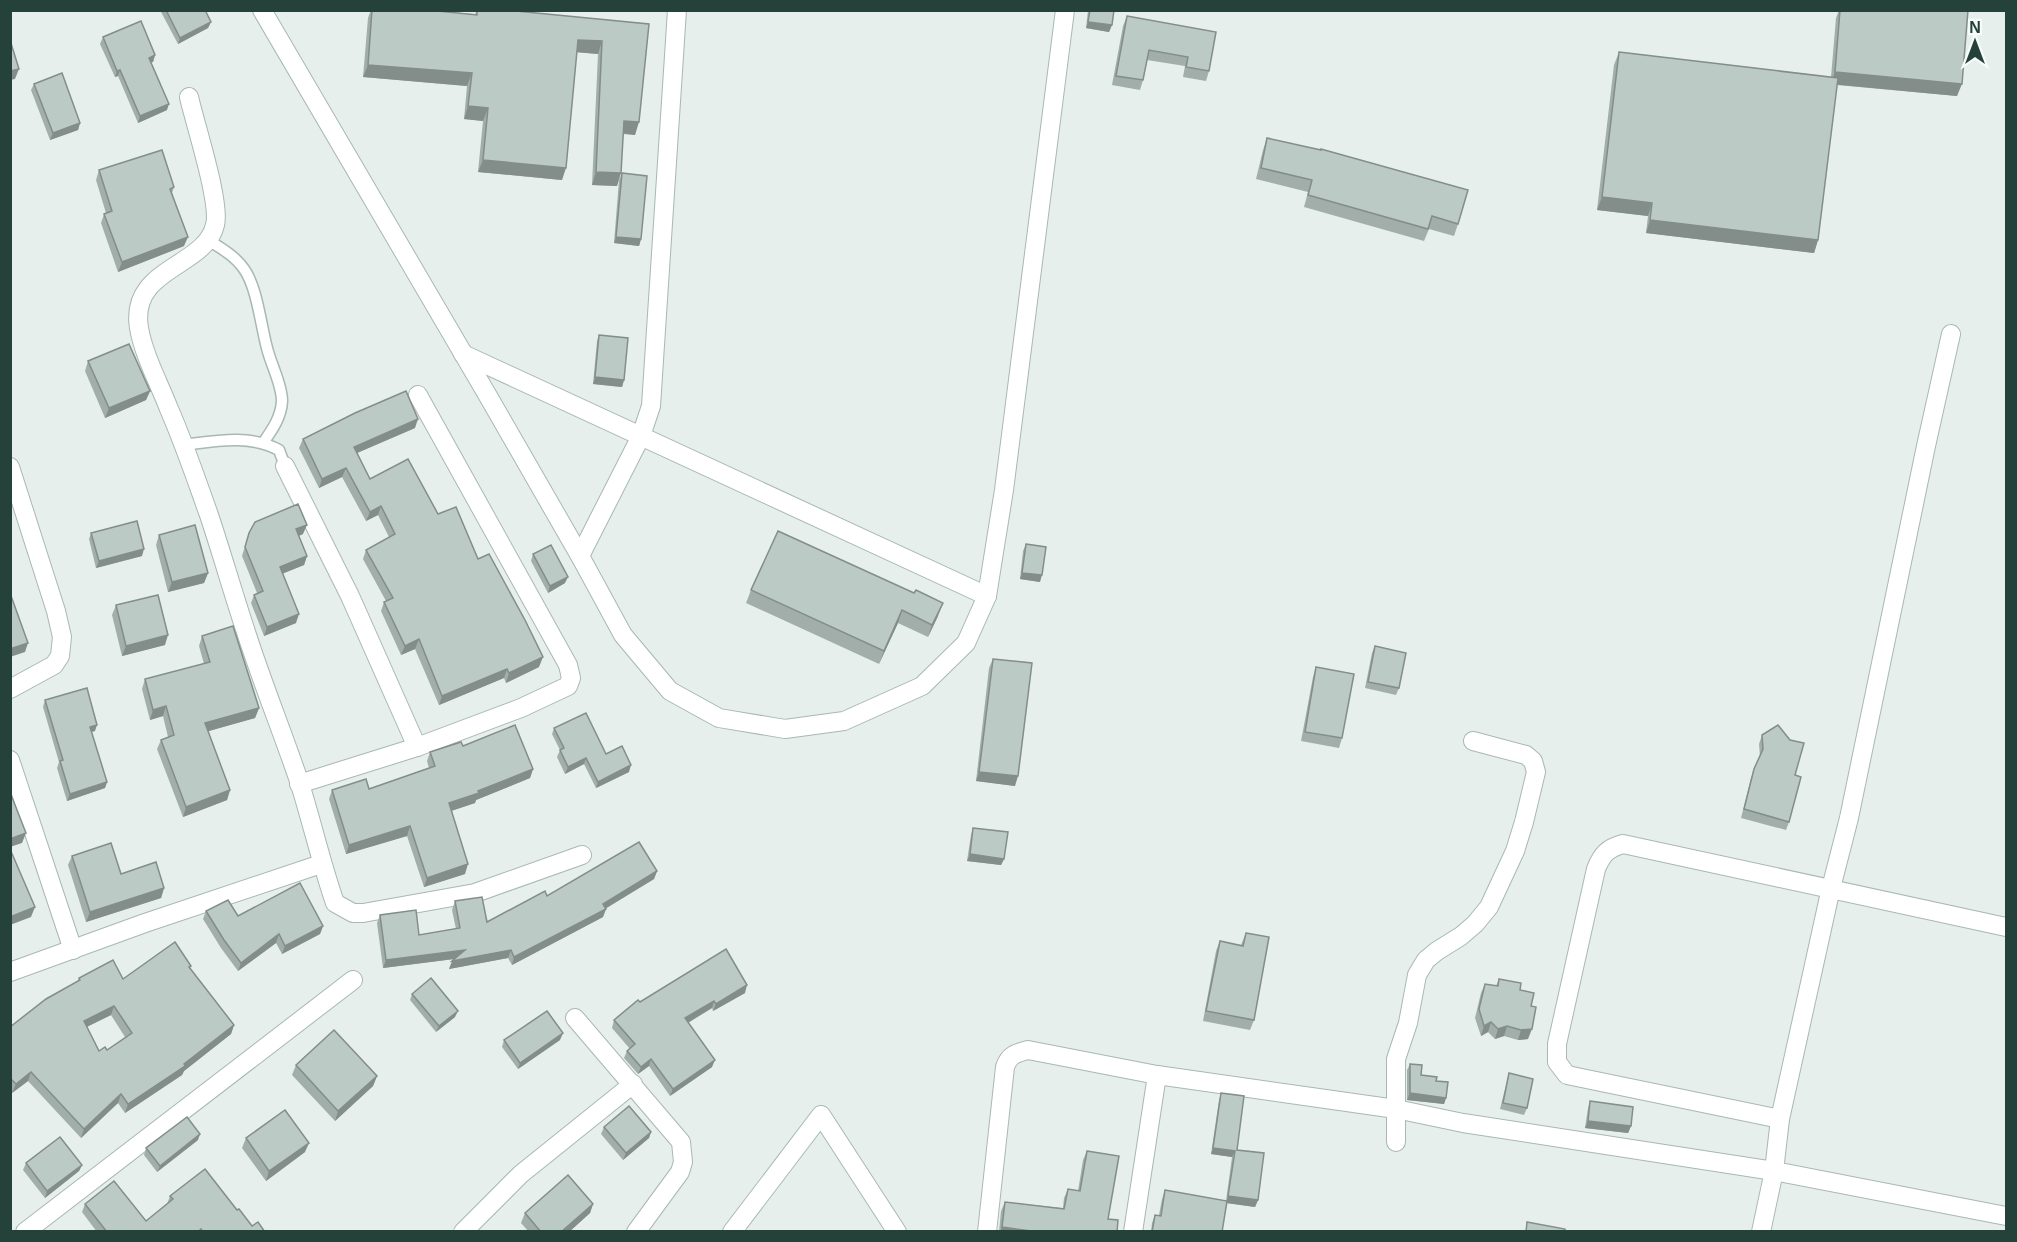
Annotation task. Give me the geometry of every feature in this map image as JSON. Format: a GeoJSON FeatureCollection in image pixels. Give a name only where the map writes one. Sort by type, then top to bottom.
{"type":"FeatureCollection","features":[{"type":"Feature","properties":{"kind":"street"},"geometry":{"type":"LineString","coordinates":[[261,10],[464,354],[623,635],[670,691],[718,718],[785,729],[844,721],[922,686],[966,643],[987,596],[1004,490],[1065,10]]}},
{"type":"Feature","properties":{"kind":"street"},"geometry":{"type":"LineString","coordinates":[[580,556],[641,436],[651,406],[677,10]]}},
{"type":"Feature","properties":{"kind":"street"},"geometry":{"type":"LineString","coordinates":[[189,97],[214,199],[216,222],[213,234],[203,246],[147,287],[139,309],[139,327],[145,349],[210,518],[246,632],[299,784],[321,864],[335,903],[353,913],[363,913],[475,893],[582,855]]}},
{"type":"Feature","properties":{"kind":"street"},"geometry":{"type":"LineString","coordinates":[[1761,1232],[1774,1171],[1780,1119],[1830,888],[1849,818],[1951,334]]}},
{"type":"Feature","properties":{"kind":"street"},"geometry":{"type":"LineString","coordinates":[[464,354],[987,596]]}},
{"type":"Feature","properties":{"kind":"street"},"geometry":{"type":"LineString","coordinates":[[299,784],[417,747],[560,691],[568,686],[571,678],[568,664],[418,395]]}},
{"type":"Feature","properties":{"kind":"street"},"geometry":{"type":"LineString","coordinates":[[285,466],[350,596],[417,747]]}},
{"type":"Feature","properties":{"kind":"street"},"geometry":{"type":"LineString","coordinates":[[10,467],[56,611],[62,637],[60,656],[54,665],[10,689]]}},
{"type":"Feature","properties":{"kind":"street"},"geometry":{"type":"LineString","coordinates":[[1396,1142],[1396,1059],[1408,1023],[1417,975],[1426,960],[1461,936],[1489,907],[1515,851],[1536,772],[1533,761],[1526,755],[1473,741]]}},
{"type":"Feature","properties":{"kind":"street"},"geometry":{"type":"LineString","coordinates":[[10,760],[73,950]]}},
{"type":"Feature","properties":{"kind":"street"},"geometry":{"type":"LineString","coordinates":[[1780,1119],[1567,1075],[1557,1062],[1557,1044],[1596,868],[1602,856],[1611,847],[1623,844],[2007,927]]}},
{"type":"Feature","properties":{"kind":"street"},"geometry":{"type":"LineString","coordinates":[[10,972],[145,923],[321,864]]}},
{"type":"Feature","properties":{"kind":"street"},"geometry":{"type":"LineString","coordinates":[[25,1232],[353,980]]}},
{"type":"Feature","properties":{"kind":"street"},"geometry":{"type":"LineString","coordinates":[[575,1018],[681,1142],[683,1153],[680,1172],[636,1232]]}},
{"type":"Feature","properties":{"kind":"street"},"geometry":{"type":"LineString","coordinates":[[987,1232],[1005,1067],[1008,1058],[1028,1050],[1157,1075],[1396,1109],[1463,1123],[1774,1171],[2007,1216]]}},
{"type":"Feature","properties":{"kind":"street"},"geometry":{"type":"LineString","coordinates":[[1133,1232],[1157,1075]]}},
{"type":"Feature","properties":{"kind":"street"},"geometry":{"type":"LineString","coordinates":[[463,1232],[521,1174],[633,1084]]}},
{"type":"Feature","properties":{"kind":"street"},"geometry":{"type":"LineString","coordinates":[[732,1232],[821,1115],[897,1232]]}},
{"type":"Feature","properties":{"kind":"lane"},"geometry":{"type":"LineString","coordinates":[[208,240],[235,259],[248,275],[281,391],[280,413],[276,424],[263,443]]}},
{"type":"Feature","properties":{"kind":"lane"},"geometry":{"type":"LineString","coordinates":[[183,445],[229,440],[263,443],[279,450],[285,466]]}},
{"type":"Feature","properties":{"kind":"building"},"geometry":{"type":"Polygon","coordinates":[[[166,10],[205,10],[211,22],[180,38],[166,10]]]}},
{"type":"Feature","properties":{"kind":"building"},"geometry":{"type":"Polygon","coordinates":[[[372,10],[427,10],[477,15],[477,10],[505,10],[649,24],[639,122],[624,121],[621,173],[596,172],[602,41],[578,40],[566,168],[483,160],[488,108],[468,106],[472,73],[368,65],[372,10]]]}},
{"type":"Feature","properties":{"kind":"building"},"geometry":{"type":"Polygon","coordinates":[[[1090,10],[1114,10],[1112,25],[1088,22],[1090,10]]]}},
{"type":"Feature","properties":{"kind":"building"},"geometry":{"type":"Polygon","coordinates":[[[1840,10],[1968,10],[1962,84],[1835,72],[1840,10]]]}},
{"type":"Feature","properties":{"kind":"building"},"geometry":{"type":"Polygon","coordinates":[[[1127,16],[1216,32],[1209,71],[1186,67],[1188,57],[1149,50],[1143,80],[1116,76],[1127,16]]]}},
{"type":"Feature","properties":{"kind":"building"},"geometry":{"type":"Polygon","coordinates":[[[141,21],[155,55],[149,58],[169,104],[140,116],[103,37],[141,21]]]}},
{"type":"Feature","properties":{"kind":"building"},"geometry":{"type":"Polygon","coordinates":[[[10,40],[19,69],[10,71],[10,40]]]}},
{"type":"Feature","properties":{"kind":"building"},"geometry":{"type":"Polygon","coordinates":[[[1619,52],[1838,78],[1818,240],[1650,220],[1652,203],[1602,197],[1619,52]]]}},
{"type":"Feature","properties":{"kind":"building"},"geometry":{"type":"Polygon","coordinates":[[[62,73],[80,123],[53,133],[34,84],[62,73]]]}},
{"type":"Feature","properties":{"kind":"building"},"geometry":{"type":"Polygon","coordinates":[[[1267,138],[1321,149],[1468,190],[1458,224],[1432,216],[1428,229],[1308,195],[1312,180],[1261,168],[1267,138]]]}},
{"type":"Feature","properties":{"kind":"building"},"geometry":{"type":"Polygon","coordinates":[[[162,150],[174,187],[170,189],[188,237],[122,262],[104,214],[112,211],[99,170],[162,150]]]}},
{"type":"Feature","properties":{"kind":"building"},"geometry":{"type":"Polygon","coordinates":[[[622,173],[647,176],[641,239],[616,237],[622,173]]]}},
{"type":"Feature","properties":{"kind":"building"},"geometry":{"type":"Polygon","coordinates":[[[599,335],[628,338],[624,380],[595,377],[599,335]]]}},
{"type":"Feature","properties":{"kind":"building"},"geometry":{"type":"Polygon","coordinates":[[[129,344],[150,391],[109,408],[88,361],[129,344]]]}},
{"type":"Feature","properties":{"kind":"building"},"geometry":{"type":"Polygon","coordinates":[[[406,391],[418,419],[354,447],[370,479],[408,459],[438,514],[456,507],[478,559],[489,554],[543,657],[509,673],[507,669],[442,696],[419,639],[405,646],[384,602],[393,598],[366,550],[395,534],[381,506],[370,512],[346,468],[322,479],[303,439],[406,391]]]}},
{"type":"Feature","properties":{"kind":"building"},"geometry":{"type":"Polygon","coordinates":[[[298,504],[307,525],[296,529],[307,556],[280,567],[299,614],[267,627],[254,595],[263,591],[245,547],[255,522],[298,504]]]}},
{"type":"Feature","properties":{"kind":"building"},"geometry":{"type":"Polygon","coordinates":[[[137,521],[144,549],[99,561],[91,533],[137,521]]]}},
{"type":"Feature","properties":{"kind":"building"},"geometry":{"type":"Polygon","coordinates":[[[195,525],[208,573],[172,582],[159,535],[195,525]]]}},
{"type":"Feature","properties":{"kind":"building"},"geometry":{"type":"Polygon","coordinates":[[[778,531],[914,593],[916,590],[943,603],[932,625],[902,610],[884,651],[751,590],[778,531]]]}},
{"type":"Feature","properties":{"kind":"building"},"geometry":{"type":"Polygon","coordinates":[[[1026,544],[1046,547],[1042,575],[1022,573],[1026,544]]]}},
{"type":"Feature","properties":{"kind":"building"},"geometry":{"type":"Polygon","coordinates":[[[551,545],[568,577],[550,586],[533,554],[551,545]]]}},
{"type":"Feature","properties":{"kind":"building"},"geometry":{"type":"Polygon","coordinates":[[[10,593],[28,643],[10,649],[10,593]]]}},
{"type":"Feature","properties":{"kind":"building"},"geometry":{"type":"Polygon","coordinates":[[[158,595],[168,635],[126,646],[116,605],[158,595]]]}},
{"type":"Feature","properties":{"kind":"building"},"geometry":{"type":"Polygon","coordinates":[[[233,626],[259,708],[205,723],[230,790],[186,807],[161,740],[174,735],[166,706],[153,710],[145,679],[210,662],[202,636],[233,626]]]}},
{"type":"Feature","properties":{"kind":"building"},"geometry":{"type":"Polygon","coordinates":[[[1375,646],[1406,653],[1399,688],[1368,682],[1375,646]]]}},
{"type":"Feature","properties":{"kind":"building"},"geometry":{"type":"Polygon","coordinates":[[[993,659],[1032,663],[1018,776],[979,772],[993,659]]]}},
{"type":"Feature","properties":{"kind":"building"},"geometry":{"type":"Polygon","coordinates":[[[1316,667],[1354,674],[1342,738],[1305,732],[1316,667]]]}},
{"type":"Feature","properties":{"kind":"building"},"geometry":{"type":"Polygon","coordinates":[[[87,688],[97,725],[90,727],[107,782],[70,794],[60,761],[63,760],[45,700],[87,688]]]}},
{"type":"Feature","properties":{"kind":"building"},"geometry":{"type":"Polygon","coordinates":[[[586,713],[606,754],[622,746],[631,765],[598,782],[586,758],[568,767],[560,750],[564,748],[554,728],[586,713]]]}},
{"type":"Feature","properties":{"kind":"building"},"geometry":{"type":"Polygon","coordinates":[[[515,725],[533,769],[478,791],[479,793],[449,803],[468,864],[427,878],[410,826],[349,845],[332,790],[366,779],[369,789],[435,766],[430,752],[461,742],[463,746],[515,725]]]}},
{"type":"Feature","properties":{"kind":"building"},"geometry":{"type":"Polygon","coordinates":[[[1778,725],[1790,740],[1804,743],[1795,775],[1801,777],[1789,822],[1744,809],[1754,769],[1763,749],[1762,735],[1778,725]]]}},
{"type":"Feature","properties":{"kind":"building"},"geometry":{"type":"Polygon","coordinates":[[[10,792],[26,833],[10,839],[10,792]]]}},
{"type":"Feature","properties":{"kind":"building"},"geometry":{"type":"Polygon","coordinates":[[[973,828],[1008,832],[1004,859],[970,854],[973,828]]]}},
{"type":"Feature","properties":{"kind":"building"},"geometry":{"type":"Polygon","coordinates":[[[639,842],[657,871],[603,904],[606,909],[514,957],[511,950],[452,961],[465,950],[386,960],[380,915],[416,910],[419,935],[460,928],[455,901],[482,897],[487,922],[545,891],[547,896],[639,842]]]}},
{"type":"Feature","properties":{"kind":"building"},"geometry":{"type":"Polygon","coordinates":[[[111,843],[121,874],[156,862],[164,888],[90,912],[72,856],[111,843]]]}},
{"type":"Feature","properties":{"kind":"building"},"geometry":{"type":"Polygon","coordinates":[[[10,849],[35,907],[10,917],[10,849]]]}},
{"type":"Feature","properties":{"kind":"building"},"geometry":{"type":"Polygon","coordinates":[[[300,883],[323,926],[285,946],[279,934],[241,963],[206,911],[228,900],[238,916],[300,883]]]}},
{"type":"Feature","properties":{"kind":"building"},"geometry":{"type":"Polygon","coordinates":[[[1246,933],[1269,937],[1254,1020],[1206,1011],[1220,941],[1243,946],[1246,933]]]}},
{"type":"Feature","properties":{"kind":"building"},"geometry":{"type":"Polygon","coordinates":[[[175,942],[191,966],[189,967],[234,1025],[184,1064],[185,1066],[128,1104],[121,1094],[84,1129],[31,1072],[16,1084],[10,1078],[10,1027],[46,999],[113,960],[123,979],[175,942]],[[114,1006],[84,1021],[99,1051],[105,1047],[107,1050],[132,1033],[114,1006]]]}},
{"type":"Feature","properties":{"kind":"building"},"geometry":{"type":"Polygon","coordinates":[[[726,949],[747,985],[716,1004],[714,1001],[685,1018],[715,1060],[673,1089],[651,1059],[641,1067],[627,1051],[635,1044],[614,1020],[638,1000],[640,1002],[726,949]]]}},
{"type":"Feature","properties":{"kind":"building"},"geometry":{"type":"Polygon","coordinates":[[[431,978],[458,1011],[439,1026],[412,994],[431,978]]]}},
{"type":"Feature","properties":{"kind":"building"},"geometry":{"type":"Polygon","coordinates":[[[1499,979],[1521,983],[1520,990],[1534,993],[1531,1006],[1536,1007],[1532,1029],[1521,1030],[1507,1026],[1498,1029],[1491,1022],[1484,1026],[1479,1009],[1485,984],[1498,986],[1499,979]]]}},
{"type":"Feature","properties":{"kind":"building"},"geometry":{"type":"Polygon","coordinates":[[[547,1011],[563,1033],[520,1063],[504,1040],[547,1011]]]}},
{"type":"Feature","properties":{"kind":"building"},"geometry":{"type":"Polygon","coordinates":[[[334,1030],[377,1076],[338,1111],[296,1065],[334,1030]]]}},
{"type":"Feature","properties":{"kind":"building"},"geometry":{"type":"Polygon","coordinates":[[[1410,1064],[1422,1065],[1421,1075],[1437,1077],[1436,1081],[1448,1082],[1446,1098],[1410,1093],[1410,1064]]]}},
{"type":"Feature","properties":{"kind":"building"},"geometry":{"type":"Polygon","coordinates":[[[1509,1073],[1533,1079],[1527,1108],[1503,1103],[1509,1073]]]}},
{"type":"Feature","properties":{"kind":"building"},"geometry":{"type":"Polygon","coordinates":[[[1221,1093],[1244,1096],[1237,1150],[1264,1153],[1258,1200],[1228,1196],[1235,1151],[1213,1148],[1221,1093]]]}},
{"type":"Feature","properties":{"kind":"building"},"geometry":{"type":"Polygon","coordinates":[[[1590,1101],[1633,1107],[1631,1126],[1588,1121],[1590,1101]]]}},
{"type":"Feature","properties":{"kind":"building"},"geometry":{"type":"Polygon","coordinates":[[[629,1106],[651,1132],[626,1153],[604,1127],[629,1106]]]}},
{"type":"Feature","properties":{"kind":"building"},"geometry":{"type":"Polygon","coordinates":[[[285,1110],[309,1143],[269,1171],[246,1138],[285,1110]]]}},
{"type":"Feature","properties":{"kind":"building"},"geometry":{"type":"Polygon","coordinates":[[[187,1117],[200,1134],[160,1166],[146,1148],[187,1117]]]}},
{"type":"Feature","properties":{"kind":"building"},"geometry":{"type":"Polygon","coordinates":[[[60,1137],[82,1165],[47,1191],[26,1163],[60,1137]]]}},
{"type":"Feature","properties":{"kind":"building"},"geometry":{"type":"Polygon","coordinates":[[[1087,1151],[1119,1156],[1108,1219],[1118,1220],[1117,1232],[1039,1232],[1002,1227],[1005,1202],[1064,1209],[1068,1189],[1080,1191],[1087,1151]]]}},
{"type":"Feature","properties":{"kind":"building"},"geometry":{"type":"Polygon","coordinates":[[[205,1169],[252,1226],[258,1222],[265,1232],[203,1232],[201,1229],[198,1232],[107,1232],[85,1204],[114,1181],[146,1221],[173,1199],[170,1196],[205,1169]]]}},
{"type":"Feature","properties":{"kind":"building"},"geometry":{"type":"Polygon","coordinates":[[[568,1175],[593,1204],[561,1232],[541,1232],[525,1213],[568,1175]]]}},
{"type":"Feature","properties":{"kind":"building"},"geometry":{"type":"Polygon","coordinates":[[[1165,1190],[1227,1201],[1222,1232],[1152,1232],[1155,1215],[1161,1216],[1165,1190]]]}},
{"type":"Feature","properties":{"kind":"building"},"geometry":{"type":"Polygon","coordinates":[[[1527,1222],[1565,1229],[1565,1232],[1526,1232],[1527,1222]]]}}]}
